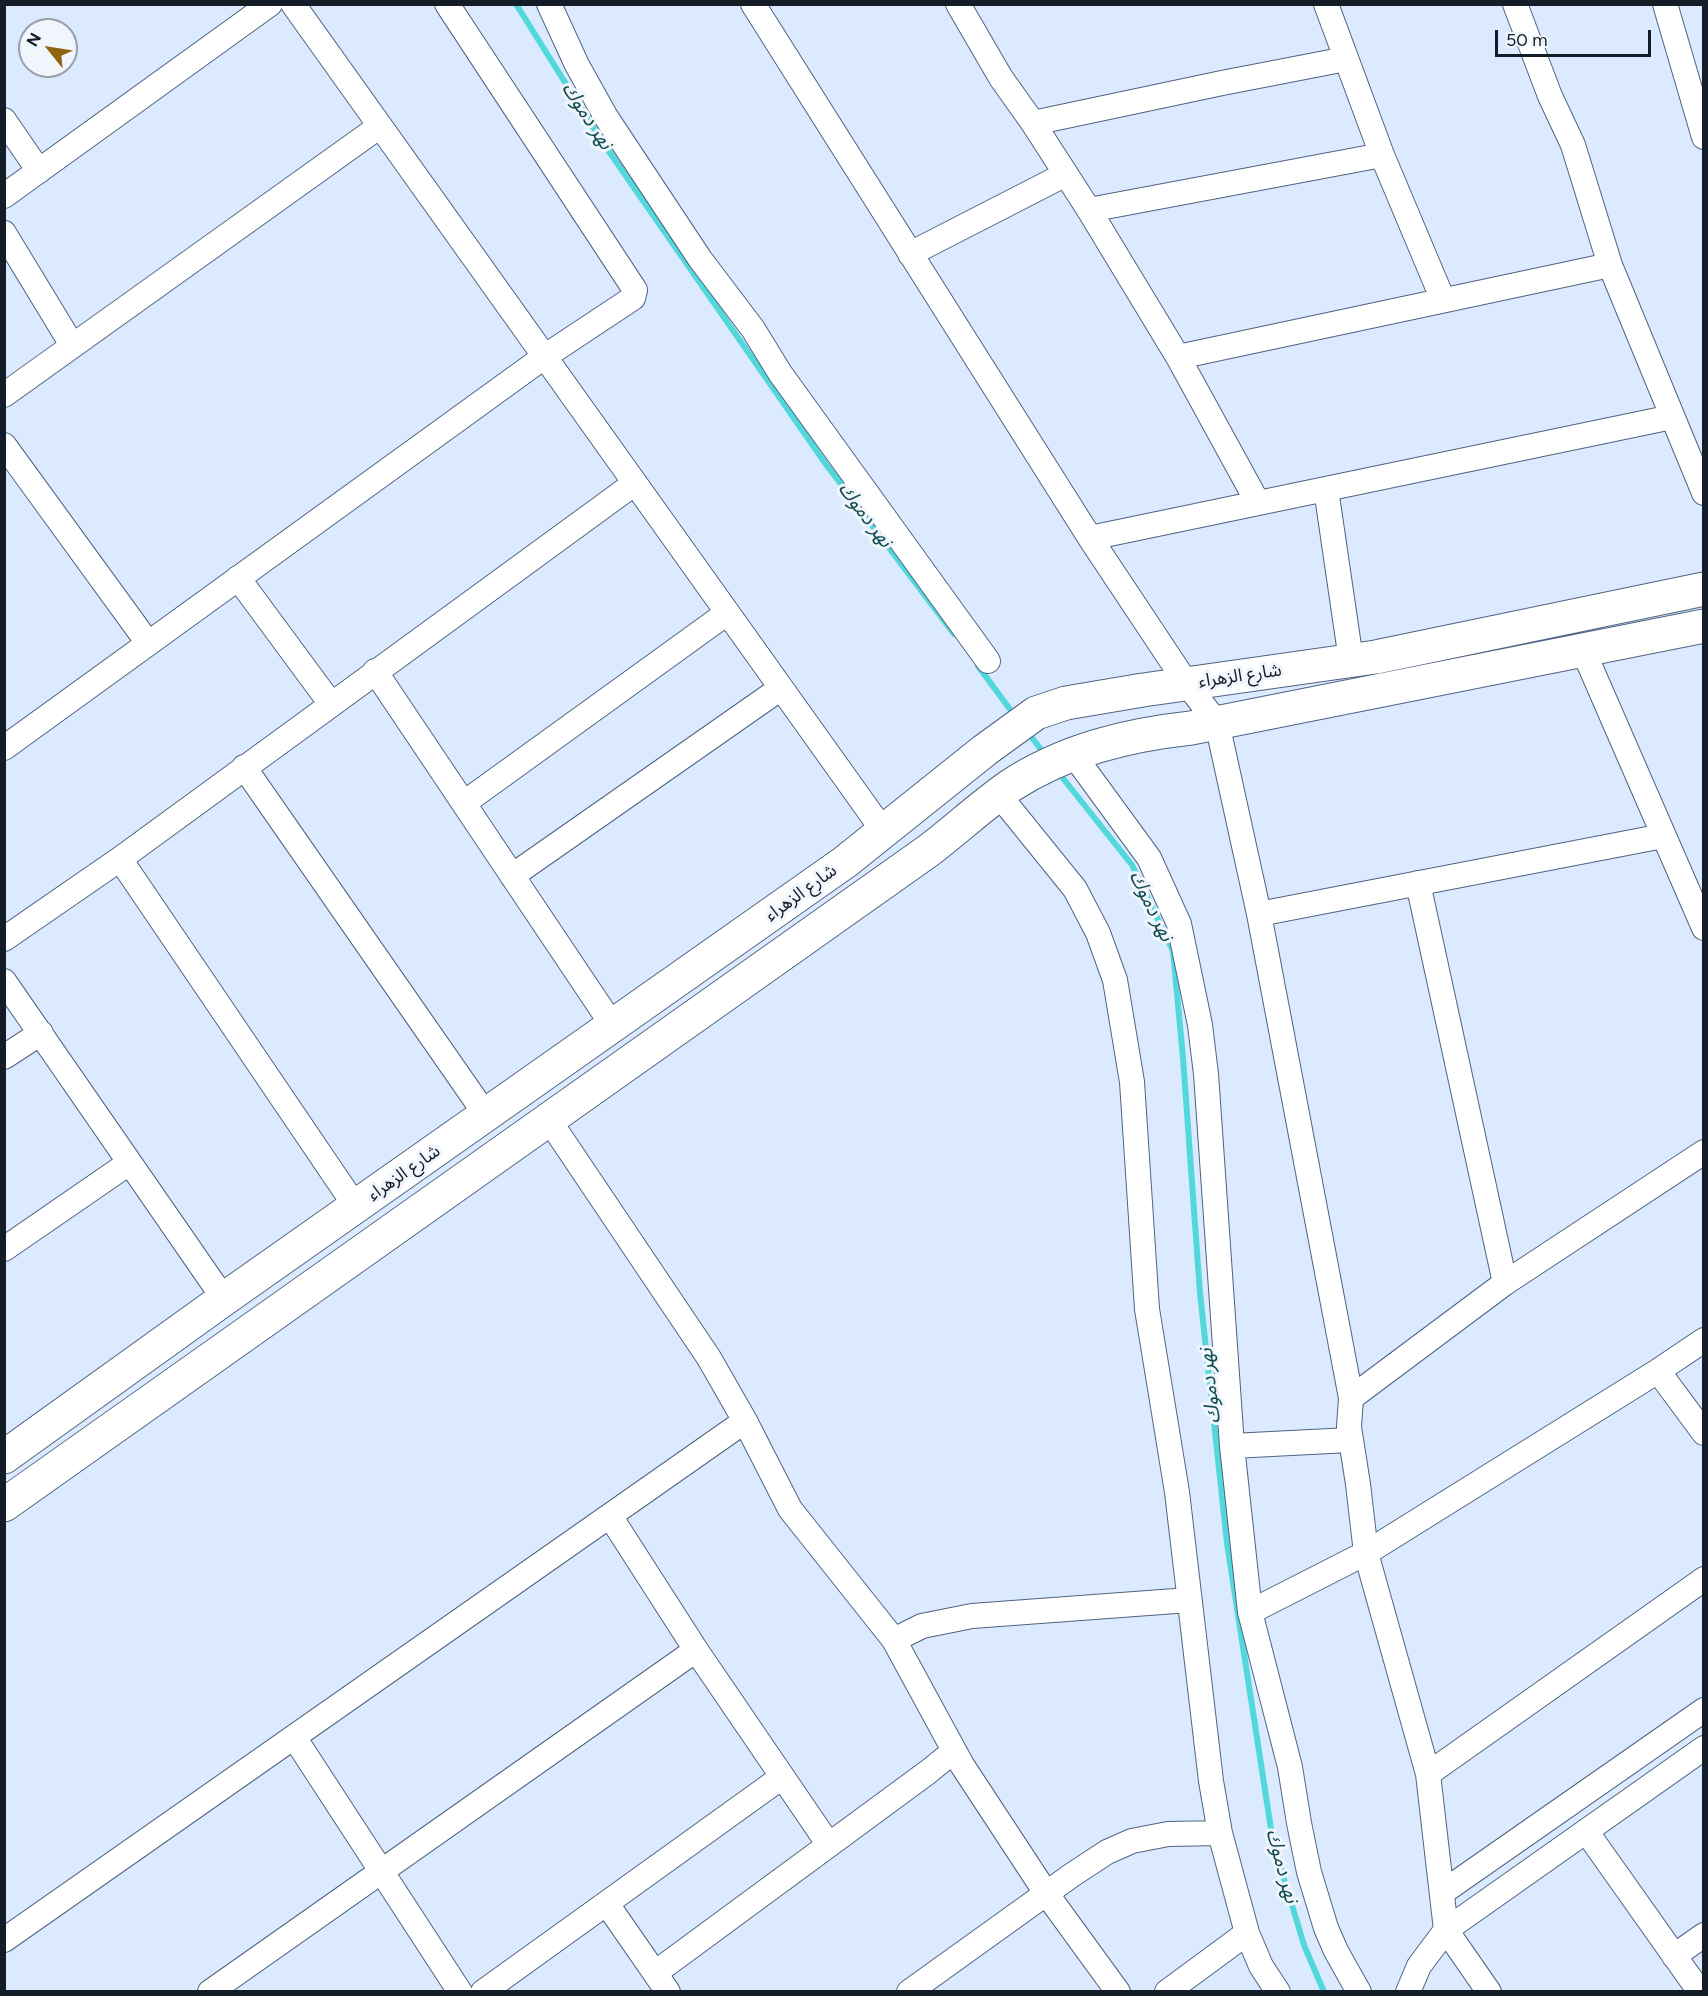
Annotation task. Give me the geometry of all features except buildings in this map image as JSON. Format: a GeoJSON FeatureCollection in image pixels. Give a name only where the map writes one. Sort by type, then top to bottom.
{"type":"FeatureCollection","features":[{"type":"Feature","properties":{"kind":"main road","name":"شارع الزهراء"},"geometry":{"type":"LineString","coordinates":[[4,1457],[224,1299],[845,862],[985,750],[1036,713],[1066,703],[1377,657],[1704,589]]}},
{"type":"Feature","properties":{"kind":"main road"},"geometry":{"type":"LineString","coordinates":[[4,1505],[928,851],[1004,791],[1067,756],[1118,739],[1217,723],[1704,626]]}},
{"type":"Feature","properties":{"kind":"main road"},"geometry":{"type":"LineString","coordinates":[[312,1237],[322,1256],[338,1269]]}},
{"type":"Feature","properties":{"kind":"main road"},"geometry":{"type":"LineString","coordinates":[[282,1258],[289,1263],[299,1277],[302,1294]]}},
{"type":"Feature","properties":{"kind":"street"},"geometry":{"type":"LineString","coordinates":[[4,196],[270,4]]}},
{"type":"Feature","properties":{"kind":"street"},"geometry":{"type":"LineString","coordinates":[[293,4],[884,832]]}},
{"type":"Feature","properties":{"kind":"street"},"geometry":{"type":"LineString","coordinates":[[4,748],[544,357],[630,301],[635,290],[447,4]]}},
{"type":"Feature","properties":{"kind":"street"},"geometry":{"type":"LineString","coordinates":[[549,4],[577,65],[606,117],[700,260],[753,329],[780,373],[988,661]]}},
{"type":"Feature","properties":{"kind":"street"},"geometry":{"type":"LineString","coordinates":[[753,4],[1090,538],[1187,684],[1217,723],[1259,914],[1351,1398],[1350,1440],[1366,1553],[1428,1774],[1446,1930],[1489,1992]]}},
{"type":"Feature","properties":{"kind":"street"},"geometry":{"type":"LineString","coordinates":[[958,4],[1001,78],[1089,210],[1178,357],[1258,503]]}},
{"type":"Feature","properties":{"kind":"street"},"geometry":{"type":"LineString","coordinates":[[1326,4],[1382,155],[1443,300]]}},
{"type":"Feature","properties":{"kind":"street"},"geometry":{"type":"LineString","coordinates":[[1515,4],[1550,96],[1573,145],[1610,265],[1704,493]]}},
{"type":"Feature","properties":{"kind":"street"},"geometry":{"type":"LineString","coordinates":[[1665,4],[1704,137]]}},
{"type":"Feature","properties":{"kind":"street"},"geometry":{"type":"LineString","coordinates":[[1033,123],[1346,59]]}},
{"type":"Feature","properties":{"kind":"street"},"geometry":{"type":"LineString","coordinates":[[4,120],[39,171]]}},
{"type":"Feature","properties":{"kind":"street"},"geometry":{"type":"LineString","coordinates":[[4,395],[380,126]]}},
{"type":"Feature","properties":{"kind":"street"},"geometry":{"type":"LineString","coordinates":[[1089,210],[1382,155]]}},
{"type":"Feature","properties":{"kind":"street"},"geometry":{"type":"LineString","coordinates":[[910,254],[1066,174]]}},
{"type":"Feature","properties":{"kind":"street"},"geometry":{"type":"LineString","coordinates":[[4,233],[72,345]]}},
{"type":"Feature","properties":{"kind":"street"},"geometry":{"type":"LineString","coordinates":[[1178,357],[1610,265]]}},
{"type":"Feature","properties":{"kind":"street"},"geometry":{"type":"LineString","coordinates":[[1090,538],[1672,417]]}},
{"type":"Feature","properties":{"kind":"street"},"geometry":{"type":"LineString","coordinates":[[4,445],[148,643]]}},
{"type":"Feature","properties":{"kind":"street"},"geometry":{"type":"LineString","coordinates":[[4,939],[120,859],[635,483]]}},
{"type":"Feature","properties":{"kind":"street"},"geometry":{"type":"LineString","coordinates":[[1326,489],[1351,660]]}},
{"type":"Feature","properties":{"kind":"street"},"geometry":{"type":"LineString","coordinates":[[238,578],[331,704]]}},
{"type":"Feature","properties":{"kind":"street"},"geometry":{"type":"LineString","coordinates":[[464,804],[727,613]]}},
{"type":"Feature","properties":{"kind":"street"},"geometry":{"type":"LineString","coordinates":[[1583,650],[1704,928]]}},
{"type":"Feature","properties":{"kind":"street"},"geometry":{"type":"LineString","coordinates":[[375,671],[613,1026]]}},
{"type":"Feature","properties":{"kind":"street"},"geometry":{"type":"LineString","coordinates":[[512,876],[781,688]]}},
{"type":"Feature","properties":{"kind":"street"},"geometry":{"type":"LineString","coordinates":[[1067,756],[1149,858],[1179,924],[1200,1025],[1206,1074],[1232,1446],[1250,1612],[1290,1767],[1309,1872],[1333,1944],[1359,1992]]}},
{"type":"Feature","properties":{"kind":"street"},"geometry":{"type":"LineString","coordinates":[[244,767],[486,1115]]}},
{"type":"Feature","properties":{"kind":"street"},"geometry":{"type":"LineString","coordinates":[[1004,791],[1075,889],[1098,933],[1114,980],[1132,1082],[1147,1310],[1177,1492],[1211,1781],[1220,1833],[1247,1933],[1262,1966],[1278,1992]]}},
{"type":"Feature","properties":{"kind":"street"},"geometry":{"type":"LineString","coordinates":[[1259,914],[1663,836]]}},
{"type":"Feature","properties":{"kind":"street"},"geometry":{"type":"LineString","coordinates":[[120,859],[356,1207]]}},
{"type":"Feature","properties":{"kind":"street"},"geometry":{"type":"LineString","coordinates":[[1418,883],[1505,1283]]}},
{"type":"Feature","properties":{"kind":"street"},"geometry":{"type":"LineString","coordinates":[[4,981],[224,1299]]}},
{"type":"Feature","properties":{"kind":"street"},"geometry":{"type":"LineString","coordinates":[[4,1057],[41,1033]]}},
{"type":"Feature","properties":{"kind":"street"},"geometry":{"type":"LineString","coordinates":[[549,1120],[709,1358],[746,1421],[790,1509],[894,1641],[954,1751],[1046,1893],[1118,1992]]}},
{"type":"Feature","properties":{"kind":"street"},"geometry":{"type":"LineString","coordinates":[[1351,1398],[1505,1283],[1704,1152]]}},
{"type":"Feature","properties":{"kind":"street"},"geometry":{"type":"LineString","coordinates":[[4,1249],[129,1163]]}},
{"type":"Feature","properties":{"kind":"street"},"geometry":{"type":"LineString","coordinates":[[1250,1612],[1366,1553],[1704,1340]]}},
{"type":"Feature","properties":{"kind":"street"},"geometry":{"type":"LineString","coordinates":[[1658,1371],[1704,1433]]}},
{"type":"Feature","properties":{"kind":"street"},"geometry":{"type":"LineString","coordinates":[[4,1940],[746,1421]]}},
{"type":"Feature","properties":{"kind":"street"},"geometry":{"type":"LineString","coordinates":[[1232,1446],[1350,1440]]}},
{"type":"Feature","properties":{"kind":"street"},"geometry":{"type":"LineString","coordinates":[[610,1516],[696,1650],[829,1845]]}},
{"type":"Feature","properties":{"kind":"street"},"geometry":{"type":"LineString","coordinates":[[1428,1774],[1704,1579]]}},
{"type":"Feature","properties":{"kind":"street"},"geometry":{"type":"LineString","coordinates":[[894,1641],[922,1626],[972,1616],[1189,1600]]}},
{"type":"Feature","properties":{"kind":"street"},"geometry":{"type":"LineString","coordinates":[[210,1992],[696,1650]]}},
{"type":"Feature","properties":{"kind":"street"},"geometry":{"type":"LineString","coordinates":[[1443,1892],[1704,1710]]}},
{"type":"Feature","properties":{"kind":"street"},"geometry":{"type":"LineString","coordinates":[[294,1737],[460,1992]]}},
{"type":"Feature","properties":{"kind":"street"},"geometry":{"type":"LineString","coordinates":[[1408,1992],[1419,1966],[1446,1930],[1704,1748]]}},
{"type":"Feature","properties":{"kind":"street"},"geometry":{"type":"LineString","coordinates":[[607,1904],[661,1982],[829,1845],[954,1751]]}},
{"type":"Feature","properties":{"kind":"street"},"geometry":{"type":"LineString","coordinates":[[483,1992],[782,1777]]}},
{"type":"Feature","properties":{"kind":"street"},"geometry":{"type":"LineString","coordinates":[[1586,1831],[1700,1992]]}},
{"type":"Feature","properties":{"kind":"street"},"geometry":{"type":"LineString","coordinates":[[909,1992],[1107,1852],[1132,1841],[1168,1834],[1220,1833]]}},
{"type":"Feature","properties":{"kind":"street"},"geometry":{"type":"LineString","coordinates":[[1167,1992],[1247,1933]]}},
{"type":"Feature","properties":{"kind":"street"},"geometry":{"type":"LineString","coordinates":[[1674,1956],[1704,1935]]}},
{"type":"Feature","properties":{"kind":"waterway","name":"نهر دموك"},"geometry":{"type":"LineString","coordinates":[[516,4],[601,140],[825,463],[954,634]]}},
{"type":"Feature","properties":{"kind":"waterway","name":"نهر دموك"},"geometry":{"type":"LineString","coordinates":[[978,666],[1015,716]]}},
{"type":"Feature","properties":{"kind":"waterway","name":"نهر دموك"},"geometry":{"type":"LineString","coordinates":[[1027,731],[1046,756]]}},
{"type":"Feature","properties":{"kind":"waterway","name":"نهر دموك"},"geometry":{"type":"LineString","coordinates":[[1058,772],[1132,865],[1173,951],[1200,1293],[1227,1543],[1273,1842],[1304,1945],[1324,1992]]}}]}
